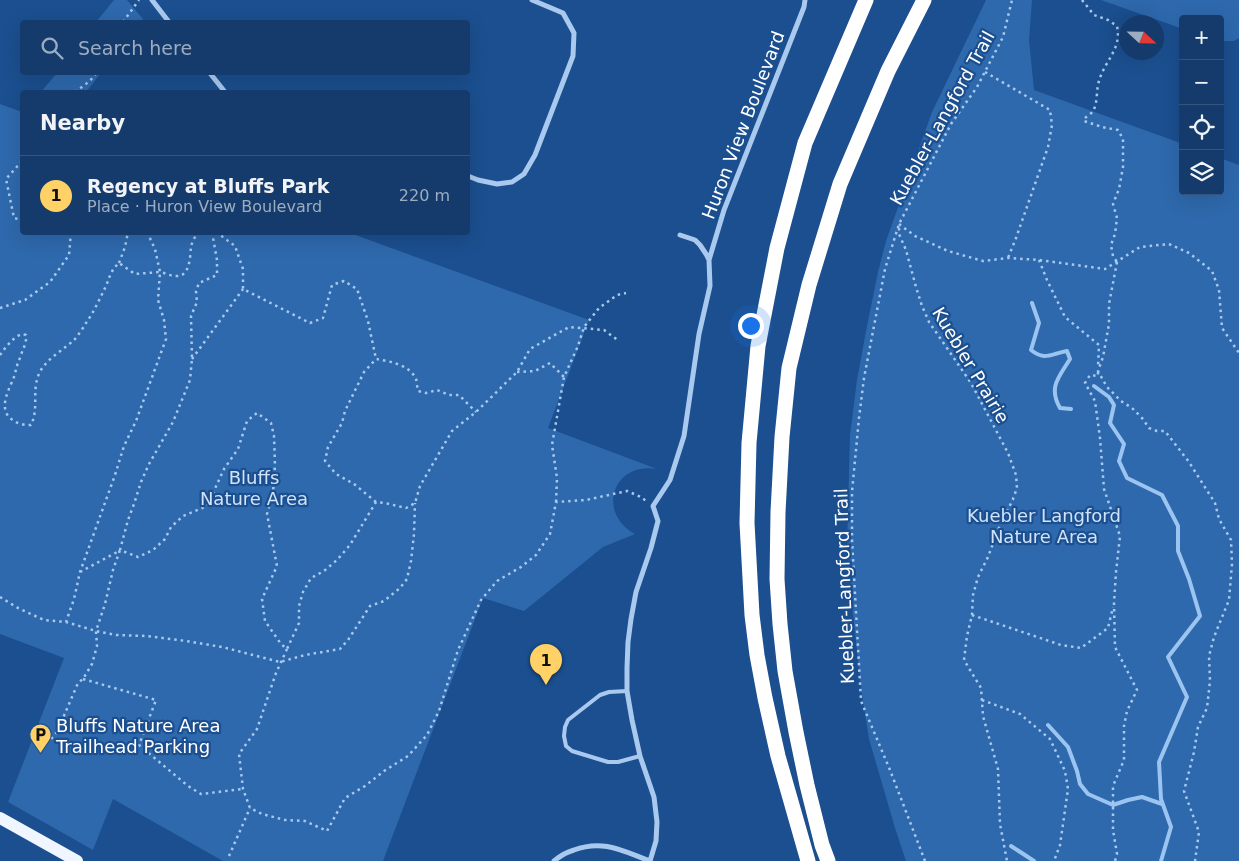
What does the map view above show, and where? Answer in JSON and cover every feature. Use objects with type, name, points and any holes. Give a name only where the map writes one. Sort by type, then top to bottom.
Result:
[{"type":"highway","points":[[808,861],[778,756],[757,656],[752,615],[747,523],[749,443],[758,346],[777,248],[806,143],[866,0]]},
{"type":"highway","points":[[828,861],[822,845],[807,785],[796,732],[785,671],[780,624],[777,580],[778,512],[782,437],[789,368],[809,286],[840,184],[888,71],[924,0]]},
{"type":"main road","points":[[0,818],[77,861]]},
{"type":"street","points":[[152,0],[168,20]]},
{"type":"street","points":[[470,177],[497,184],[512,182],[524,174],[535,155],[573,56],[574,33],[563,13],[532,0]]},
{"type":"street","name":"Huron View Boulevard","points":[[653,506],[670,480],[684,436],[699,334],[710,286],[709,260],[724,210],[804,7],[805,0]]},
{"type":"street","points":[[212,75],[224,90]]},
{"type":"street","name":"Huron View Boulevard","points":[[680,235],[695,240],[709,260]]},
{"type":"street","points":[[554,861],[584,846],[601,845],[617,848],[650,861],[656,841],[657,822],[654,796],[640,756],[627,691],[628,642],[631,619],[636,592],[658,521],[653,506]]},
{"type":"lane","points":[[627,691],[609,692],[600,695],[568,720],[564,736],[566,746],[572,751],[608,762],[618,762],[640,756]]},
{"type":"path","points":[[124,20],[139,0]]},
{"type":"path","name":"Kuebler-Langford Trail","points":[[925,861],[861,702],[852,540],[852,492],[859,418],[864,378],[885,269],[899,224],[951,124],[977,87],[1003,37],[1012,0]]},
{"type":"path","points":[[1082,0],[1094,15],[1118,26],[1120,36],[1116,48],[1099,80],[1096,105],[1084,119],[1084,121],[1093,125],[1118,130],[1123,139],[1119,189],[1113,204],[1117,218],[1115,234],[1111,245],[1113,256],[1117,262],[1109,304],[1109,324],[1103,357],[1098,370]]},
{"type":"path","points":[[985,72],[1050,110],[1052,125],[1048,147],[1008,258]]},
{"type":"path","points":[[79,90],[95,75]]},
{"type":"path","points":[[0,181],[6,179],[20,163]]},
{"type":"path","points":[[6,179],[14,218],[20,220]]},
{"type":"path","points":[[899,224],[914,236],[948,251],[983,261],[1008,258],[1039,260],[1105,269],[1140,247],[1170,244],[1189,253],[1212,271],[1218,290],[1222,328],[1239,353]]},
{"type":"path","name":"Kuebler Prairie","points":[[899,224],[899,234],[929,322],[971,383],[1008,453],[1016,475],[1017,488],[1013,499],[978,577],[973,595],[972,615],[964,660],[981,688],[983,716],[998,769],[1000,824],[1007,861]]},
{"type":"path","points":[[0,308],[25,300],[50,282],[68,255],[70,235]]},
{"type":"path","points":[[0,355],[17,336],[26,335],[26,342],[4,408],[13,420],[24,425],[31,425],[36,411],[34,394],[42,369],[75,339],[87,321],[113,269],[119,264],[127,235]]},
{"type":"path","points":[[66,622],[74,599],[80,572],[124,446],[136,421],[166,339],[164,320],[158,300],[160,272],[155,249],[148,235]]},
{"type":"path","points":[[119,264],[135,274],[160,272],[178,276],[184,274],[189,265],[191,246],[196,235]]},
{"type":"path","points":[[45,741],[58,732],[78,683],[83,679],[92,664],[97,646],[96,632],[140,482],[173,422],[190,380],[192,316],[197,302],[196,291],[198,283],[217,275],[217,260],[213,235]]},
{"type":"path","points":[[192,359],[242,289],[243,270],[235,246],[220,235]]},
{"type":"path","points":[[1039,260],[1064,316],[1099,345],[1098,376],[1090,375],[1085,383],[1095,401],[1104,489],[1120,536],[1114,603],[1115,647],[1137,690],[1127,711],[1124,726],[1124,760],[1113,786],[1113,830],[1117,854],[1115,861]]},
{"type":"path","points":[[242,289],[310,323],[323,318],[332,285],[344,281],[357,289],[368,320],[376,359]]},
{"type":"path","points":[[376,502],[350,545],[337,560],[324,571],[311,578],[303,592],[299,606],[299,623],[280,662],[258,729],[239,754],[243,789],[250,808],[262,814],[285,820],[305,821],[327,831],[345,798],[408,756],[427,735],[440,710],[458,650],[481,600],[497,581],[521,567],[536,555],[550,534],[556,502],[557,478],[552,446],[564,377],[584,327],[600,308],[617,295],[626,293]]},
{"type":"path","points":[[0,597],[44,620],[66,622],[96,632],[147,636],[222,647],[280,662],[340,649],[370,606],[384,601],[400,588],[407,579],[414,534],[415,503],[420,486],[452,431],[476,412],[517,372],[530,349],[569,327],[604,330],[619,340]]},
{"type":"path","points":[[376,359],[387,360],[410,371],[416,379],[418,391],[426,393],[437,390],[449,395],[459,395],[476,412]]},
{"type":"path","points":[[376,359],[364,372],[345,411],[342,423],[328,447],[325,461],[336,474],[354,484],[376,502],[406,508],[415,503]]},
{"type":"path","points":[[517,372],[534,370],[550,363],[564,377]]},
{"type":"path","points":[[1098,370],[1107,386],[1132,408],[1150,428],[1157,431],[1165,431],[1189,462],[1215,503],[1219,519],[1231,540],[1232,564],[1229,600],[1214,637],[1209,656],[1210,681],[1207,708],[1198,727],[1194,752],[1184,790],[1199,832],[1194,861]]},
{"type":"path","points":[[120,550],[138,557],[153,550],[183,516],[207,506],[224,469],[238,449],[247,421],[257,413],[271,423],[275,456],[273,493],[267,514],[277,566],[262,599],[265,621],[281,644],[287,649]]},
{"type":"path","points":[[556,502],[586,500],[627,491],[641,497],[653,506]]},
{"type":"path","points":[[80,572],[120,550]]},
{"type":"path","points":[[972,615],[1061,645],[1081,648],[1108,628],[1114,603]]},
{"type":"path","points":[[83,679],[156,700],[139,745],[188,786],[201,794],[243,789]]},
{"type":"path","points":[[982,700],[1020,714],[1050,739],[1065,771],[1068,789],[1060,844],[1054,861]]},
{"type":"path","points":[[229,856],[250,808]]},
{"type":"green space","points":[[114,0],[127,0],[143,19],[142,20],[98,20]]},
{"type":"green space","name":"Kuebler Langford Nature Area","points":[[986,0],[1032,0],[1029,40],[1034,90],[1179,143],[1179,195],[1224,195],[1224,159],[1239,165],[1239,861],[906,861],[869,739],[862,695],[847,546],[850,435],[857,380],[878,272],[886,241],[932,112]]},
{"type":"green space","points":[[1101,0],[1239,0],[1239,38],[1234,41],[1224,41],[1224,15],[1179,15],[1179,28],[1164,22],[1164,15],[1143,15]]},
{"type":"green space","points":[[55,75],[99,75],[88,90],[43,90]]},
{"type":"green space","name":"Bluffs Nature Area","points":[[0,104],[20,111],[20,235],[355,235],[589,320],[548,428],[657,469],[642,469],[630,473],[620,481],[615,491],[613,502],[616,514],[623,525],[635,534],[603,547],[524,611],[483,598],[383,861],[223,861],[113,799],[93,850],[8,802],[64,658],[0,634]]},
{"type":"waterway","points":[[1032,303],[1039,323],[1031,350],[1044,356],[1067,351],[1070,359],[1056,382],[1055,394],[1060,408],[1071,409]]},
{"type":"waterway","points":[[1094,386],[1109,397],[1114,405],[1110,423],[1124,444],[1119,461],[1127,478],[1162,495],[1178,526],[1178,551],[1200,616],[1168,657],[1187,697],[1159,762],[1161,799],[1171,827],[1161,861]]},
{"type":"waterway","points":[[1048,725],[1068,747],[1080,784],[1088,794],[1113,805],[1142,797],[1162,804]]},
{"type":"waterway","points":[[1011,846],[1034,861]]},
{"type":"place","name":"Regency at Bluffs Park","points":[[546,685]]},
{"type":"place","name":"Bluffs Nature Area Trailhead Parking","points":[[40,754]]}]
